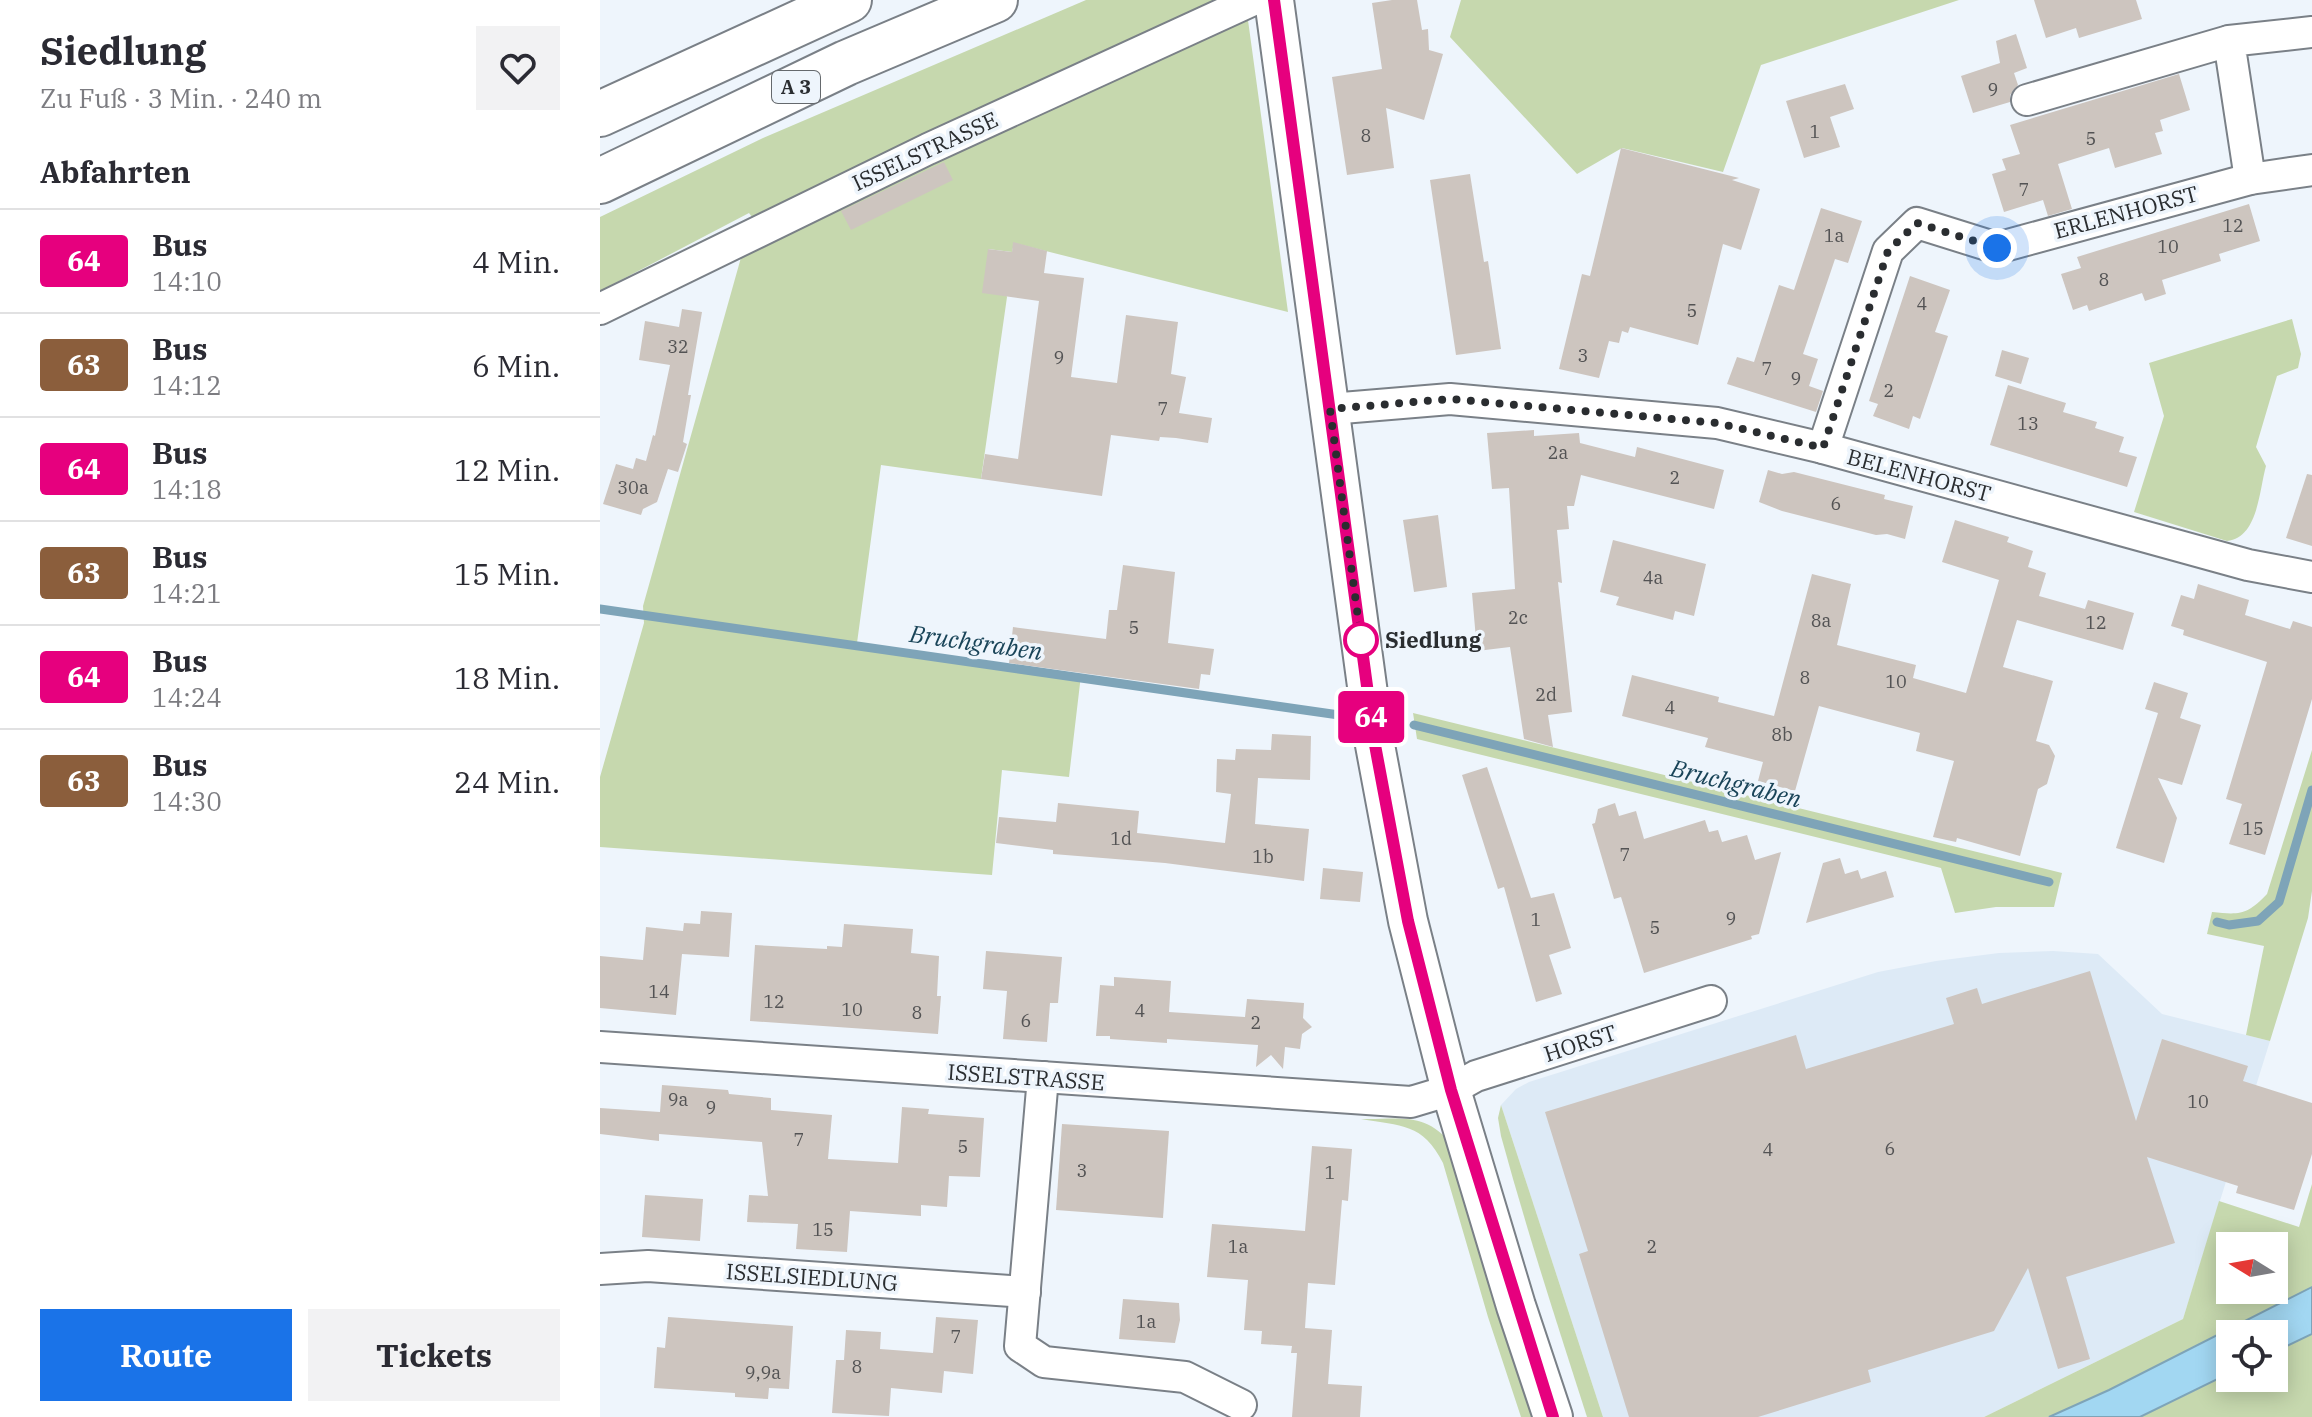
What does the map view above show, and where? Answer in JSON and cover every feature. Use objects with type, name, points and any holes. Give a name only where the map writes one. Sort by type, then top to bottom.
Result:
[{"type":"highway","points":[[600,114],[849,0]]},
{"type":"highway","name":"A 3","points":[[600,181],[846,63],[995,0]]},
{"type":"main road","points":[[1274,0],[1375,745],[1408,921],[1451,1090],[1553,1417]]},
{"type":"street","name":"ISSELSTRASSE","points":[[600,309],[928,149],[1253,0]]},
{"type":"street","points":[[2027,100],[2229,41],[2312,32]]},
{"type":"street","points":[[2229,41],[2250,179]]},
{"type":"street","name":"ERLENHORST","points":[[1823,448],[1888,251],[1917,223],[1997,248],[2250,179],[2312,170]]},
{"type":"street","name":"BELENHORST","points":[[1330,409],[1450,399],[1717,423],[1823,448],[2248,565],[2312,577]]},
{"type":"street","name":"HORST","points":[[1451,1090],[1476,1076],[1711,1001]]},
{"type":"street","name":"ISSELSTRASSE","points":[[600,1047],[1411,1102],[1451,1090]]},
{"type":"street","points":[[1043,1077],[1020,1346],[1044,1362],[1185,1377],[1241,1405]]},
{"type":"street","name":"ISSELSIEDLUNG","points":[[600,1269],[648,1266],[1025,1292]]},
{"type":"shaded area","points":[[2053,951],[2098,954],[2162,1014],[2270,1041],[2183,1319],[1984,1417],[1603,1417],[1501,1105],[1516,1089],[1529,1082],[1878,972],[1999,953]]},
{"type":"green space","points":[[1086,0],[1229,0],[755,221],[749,213],[600,291],[600,217],[763,138]]},
{"type":"green space","points":[[1461,0],[1959,0],[1761,65],[1723,172],[1622,148],[1577,174],[1450,37]]},
{"type":"green space","points":[[1247,13],[1288,312],[1014,243],[1012,252],[988,249],[1007,297],[981,479],[881,465],[857,643],[1081,675],[1069,777],[1002,770],[992,875],[600,847],[600,777],[644,623],[643,606],[742,254]]},
{"type":"green space","points":[[2292,319],[2301,354],[2298,368],[2277,376],[2256,447],[2266,466],[2256,512],[2245,532],[2227,541],[2134,512],[2164,416],[2149,363]]},
{"type":"green space","points":[[1413,713],[2062,873],[2054,907],[1996,907],[1955,913],[1941,868],[1417,739]]},
{"type":"green space","points":[[2312,750],[2312,891],[2308,918],[2270,1041],[2246,1035],[2264,946],[2207,934],[2212,912],[2242,912],[2267,894]]},
{"type":"green space","points":[[1501,1105],[1603,1417],[1587,1417],[1501,1136],[1498,1118]]},
{"type":"green space","points":[[1361,1119],[1422,1122],[1442,1134],[1452,1145],[1536,1417],[1521,1417],[1443,1163],[1419,1133],[1399,1125]]},
{"type":"green space","points":[[2312,1184],[2312,1287],[2288,1299],[2288,1232],[2216,1232],[2216,1304],[2278,1304],[2247,1320],[2216,1320],[2216,1336],[2049,1417],[1984,1417],[2183,1319],[2219,1201],[2299,1227]]},
{"type":"green space","points":[[2312,1334],[2312,1417],[2141,1417],[2216,1380],[2216,1392],[2288,1392],[2288,1345]]},
{"type":"water","points":[[2312,1287],[2312,1334],[2288,1345],[2288,1320],[2247,1320],[2278,1304],[2288,1304],[2288,1299]]},
{"type":"water","points":[[2216,1336],[2216,1380],[2140,1417],[2049,1417]]},
{"type":"building","points":[[1417,0],[1422,30],[1428,29],[1429,50],[1443,54],[1424,120],[1386,108],[1394,168],[1347,175],[1332,77],[1382,69],[1372,3]]},
{"type":"building","points":[[2034,0],[2136,0],[2142,19],[2079,38],[2076,28],[2046,38]]},
{"type":"building","points":[[2016,34],[2027,68],[2014,73],[2018,85],[2010,95],[2010,102],[1973,113],[1961,76],[2000,63],[1996,41]]},
{"type":"building","points":[[2179,74],[2190,110],[2160,120],[2163,131],[2155,133],[2162,154],[2115,168],[2109,148],[2058,164],[2072,209],[2048,216],[2043,200],[2004,212],[1992,174],[2006,170],[2002,159],[2020,154],[2010,125]]},
{"type":"building","points":[[1845,84],[1854,109],[1830,117],[1840,147],[1804,158],[1786,101]]},
{"type":"building","points":[[1621,148],[1739,178],[1732,180],[1760,189],[1741,250],[1723,244],[1698,345],[1630,327],[1628,333],[1622,331],[1619,343],[1609,341],[1599,378],[1559,369],[1582,274],[1590,276]]},
{"type":"building","points":[[944,162],[953,180],[851,230],[841,211]]},
{"type":"building","points":[[1470,174],[1484,262],[1488,261],[1501,349],[1456,355],[1430,180]]},
{"type":"building","points":[[2249,204],[2260,241],[2219,254],[2221,261],[2162,280],[2166,294],[2145,301],[2142,293],[2089,311],[2087,305],[2073,310],[2061,274],[2081,268],[2077,257]]},
{"type":"building","points":[[1821,208],[1862,221],[1848,263],[1835,259],[1803,354],[1818,359],[1809,386],[1823,391],[1816,412],[1727,384],[1737,357],[1754,362],[1779,285],[1794,290]]},
{"type":"building","points":[[1013,242],[1047,251],[1044,273],[1084,278],[1071,377],[1117,383],[1126,315],[1178,322],[1171,374],[1186,377],[1179,413],[1212,418],[1208,443],[1111,435],[1102,496],[981,479],[985,454],[1018,459],[1039,301],[982,293],[988,249],[1012,252]]},
{"type":"building","points":[[1910,276],[1950,290],[1935,332],[1948,336],[1920,419],[1913,416],[1909,429],[1873,416],[1878,404],[1869,401]]},
{"type":"building","points":[[682,309],[702,312],[688,395],[691,395],[683,442],[687,444],[678,472],[668,469],[657,502],[643,509],[641,515],[603,504],[616,464],[633,469],[636,458],[646,461],[655,436],[670,365],[639,360],[645,321],[679,327]]},
{"type":"building","points":[[2002,350],[2029,358],[2021,384],[1995,376]]},
{"type":"building","points":[[2008,385],[2066,403],[2063,412],[2097,422],[2095,428],[2124,437],[2119,452],[2137,457],[2127,487],[1990,445]]},
{"type":"building","points":[[1534,430],[1534,436],[1579,433],[1580,443],[1635,457],[1637,447],[1724,470],[1714,509],[1581,475],[1574,506],[1567,506],[1569,529],[1557,530],[1562,583],[1558,582],[1572,712],[1548,715],[1553,747],[1524,739],[1510,647],[1477,651],[1472,593],[1515,589],[1509,488],[1492,489],[1487,433]]},
{"type":"building","points":[[1768,470],[1782,474],[1794,472],[1885,495],[1884,499],[1913,506],[1905,539],[1887,534],[1876,535],[1782,511],[1759,502]]},
{"type":"building","points":[[2307,474],[2312,475],[2312,546],[2286,538]]},
{"type":"building","points":[[1438,515],[1447,587],[1414,592],[1403,520]]},
{"type":"building","points":[[1955,520],[2009,537],[2007,542],[2033,551],[2028,567],[2046,573],[2039,596],[2085,609],[2088,600],[2134,613],[2123,650],[2017,620],[2003,667],[2053,681],[2036,741],[2049,745],[2055,756],[2047,784],[2038,789],[2020,856],[1957,838],[1956,842],[1933,837],[1954,761],[1916,751],[1920,733],[1819,706],[1795,791],[1758,781],[1763,762],[1705,747],[1708,738],[1622,716],[1632,675],[1719,697],[1718,702],[1774,716],[1812,574],[1851,584],[1837,645],[1916,665],[1913,678],[1966,693],[1999,580],[1942,562]]},
{"type":"building","points":[[1613,540],[1706,564],[1694,616],[1675,611],[1673,620],[1616,605],[1619,597],[1600,592]]},
{"type":"building","points":[[1123,565],[1175,572],[1168,643],[1214,649],[1210,675],[1201,674],[1199,689],[1009,663],[1013,627],[1106,639],[1109,610],[1117,610]]},
{"type":"building","points":[[2198,584],[2249,600],[2245,615],[2290,629],[2293,621],[2312,627],[2312,699],[2265,855],[2229,844],[2242,804],[2226,799],[2267,662],[2183,635],[2184,630],[2171,626],[2181,595],[2194,599]]},
{"type":"building","points":[[2154,682],[2188,693],[2180,718],[2201,725],[2182,785],[2158,778],[2177,818],[2164,863],[2116,848],[2158,713],[2145,709]]},
{"type":"building","points":[[1272,734],[1311,736],[1310,780],[1258,778],[1255,824],[1309,829],[1304,881],[1165,863],[1053,854],[1053,850],[996,843],[999,817],[1056,822],[1058,803],[1139,811],[1137,833],[1225,843],[1231,794],[1216,792],[1217,759],[1235,760],[1236,749],[1271,750]]},
{"type":"building","points":[[1487,767],[1531,898],[1554,893],[1571,948],[1549,955],[1562,994],[1536,1002],[1504,887],[1498,889],[1462,775]]},
{"type":"building","points":[[1615,803],[1619,816],[1636,811],[1644,839],[1705,820],[1709,832],[1718,830],[1722,842],[1747,835],[1755,860],[1781,852],[1759,934],[1751,936],[1752,939],[1644,973],[1621,897],[1614,899],[1592,824],[1595,823],[1598,809]]},
{"type":"building","points":[[1840,858],[1845,874],[1858,870],[1861,879],[1886,871],[1894,897],[1806,923],[1823,863]]},
{"type":"building","points":[[1323,868],[1363,872],[1360,902],[1320,899]]},
{"type":"building","points":[[701,911],[732,913],[729,957],[682,954],[676,1015],[600,1008],[600,956],[643,960],[646,927],[683,931],[684,923],[700,924]]},
{"type":"building","points":[[844,924],[913,929],[911,953],[939,956],[937,996],[941,996],[938,1034],[750,1021],[755,945],[842,947]]},
{"type":"building","points":[[986,951],[1062,957],[1058,1003],[1050,1003],[1047,1042],[1003,1039],[1007,991],[983,989]]},
{"type":"building","points":[[2090,971],[2136,1121],[2162,1039],[2248,1066],[2243,1081],[2312,1103],[2312,1154],[2294,1210],[2236,1193],[2238,1186],[2147,1157],[2175,1243],[2066,1277],[2090,1359],[2058,1369],[2028,1268],[1994,1331],[1868,1370],[1871,1382],[1758,1417],[1629,1417],[1579,1254],[1588,1251],[1545,1112],[1796,1035],[1806,1069],[1954,1024],[1946,998],[1977,988],[1982,1004]]},
{"type":"building","points":[[1114,977],[1171,981],[1169,1012],[1245,1017],[1247,999],[1304,1003],[1303,1018],[1312,1027],[1302,1034],[1300,1049],[1285,1047],[1283,1069],[1271,1055],[1256,1067],[1258,1045],[1167,1039],[1167,1043],[1096,1036],[1100,985],[1114,986]]},
{"type":"building","points":[[662,1085],[728,1090],[729,1094],[771,1098],[771,1110],[832,1115],[828,1159],[898,1163],[902,1107],[929,1109],[928,1114],[984,1118],[980,1177],[949,1176],[947,1207],[921,1205],[921,1216],[850,1211],[847,1252],[796,1249],[798,1224],[747,1222],[749,1195],[768,1196],[762,1142],[659,1134],[659,1141],[600,1134],[600,1108],[660,1112]]},
{"type":"building","points":[[1062,1124],[1169,1131],[1163,1218],[1056,1210]]},
{"type":"building","points":[[1312,1146],[1352,1149],[1348,1201],[1342,1200],[1335,1285],[1308,1283],[1305,1328],[1332,1330],[1328,1384],[1362,1386],[1360,1417],[1292,1417],[1297,1353],[1291,1353],[1292,1346],[1261,1344],[1262,1331],[1244,1330],[1248,1280],[1207,1277],[1212,1224],[1305,1231]]},
{"type":"building","points":[[645,1195],[703,1199],[700,1241],[642,1237]]},
{"type":"building","points":[[1123,1299],[1179,1303],[1180,1320],[1175,1343],[1119,1339]]},
{"type":"building","points":[[668,1317],[793,1326],[789,1389],[769,1388],[768,1399],[735,1397],[735,1393],[654,1388],[657,1347],[665,1348]]},
{"type":"building","points":[[936,1317],[978,1320],[973,1374],[944,1371],[942,1393],[891,1388],[889,1416],[832,1413],[836,1360],[844,1360],[846,1330],[881,1332],[880,1349],[933,1353]]},
{"type":"waterway","name":"Bruchgraben","points":[[600,609],[1346,716]]},
{"type":"waterway","name":"Bruchgraben","points":[[1414,725],[2049,882]]},
{"type":"waterway","name":"Bruchgraben","points":[[2217,922],[2229,925],[2258,921],[2279,902],[2312,790]]},
{"type":"bus line","name":"64","points":[[1274,0],[1375,745],[1408,921],[1451,1090],[1553,1417]]},
{"type":"place","name":"Siedlung","points":[[1361,640]]},
{"type":"route","points":[[1361,640],[1330,409],[1450,399],[1717,423],[1823,448],[1888,251],[1917,223],[1997,248]]}]
